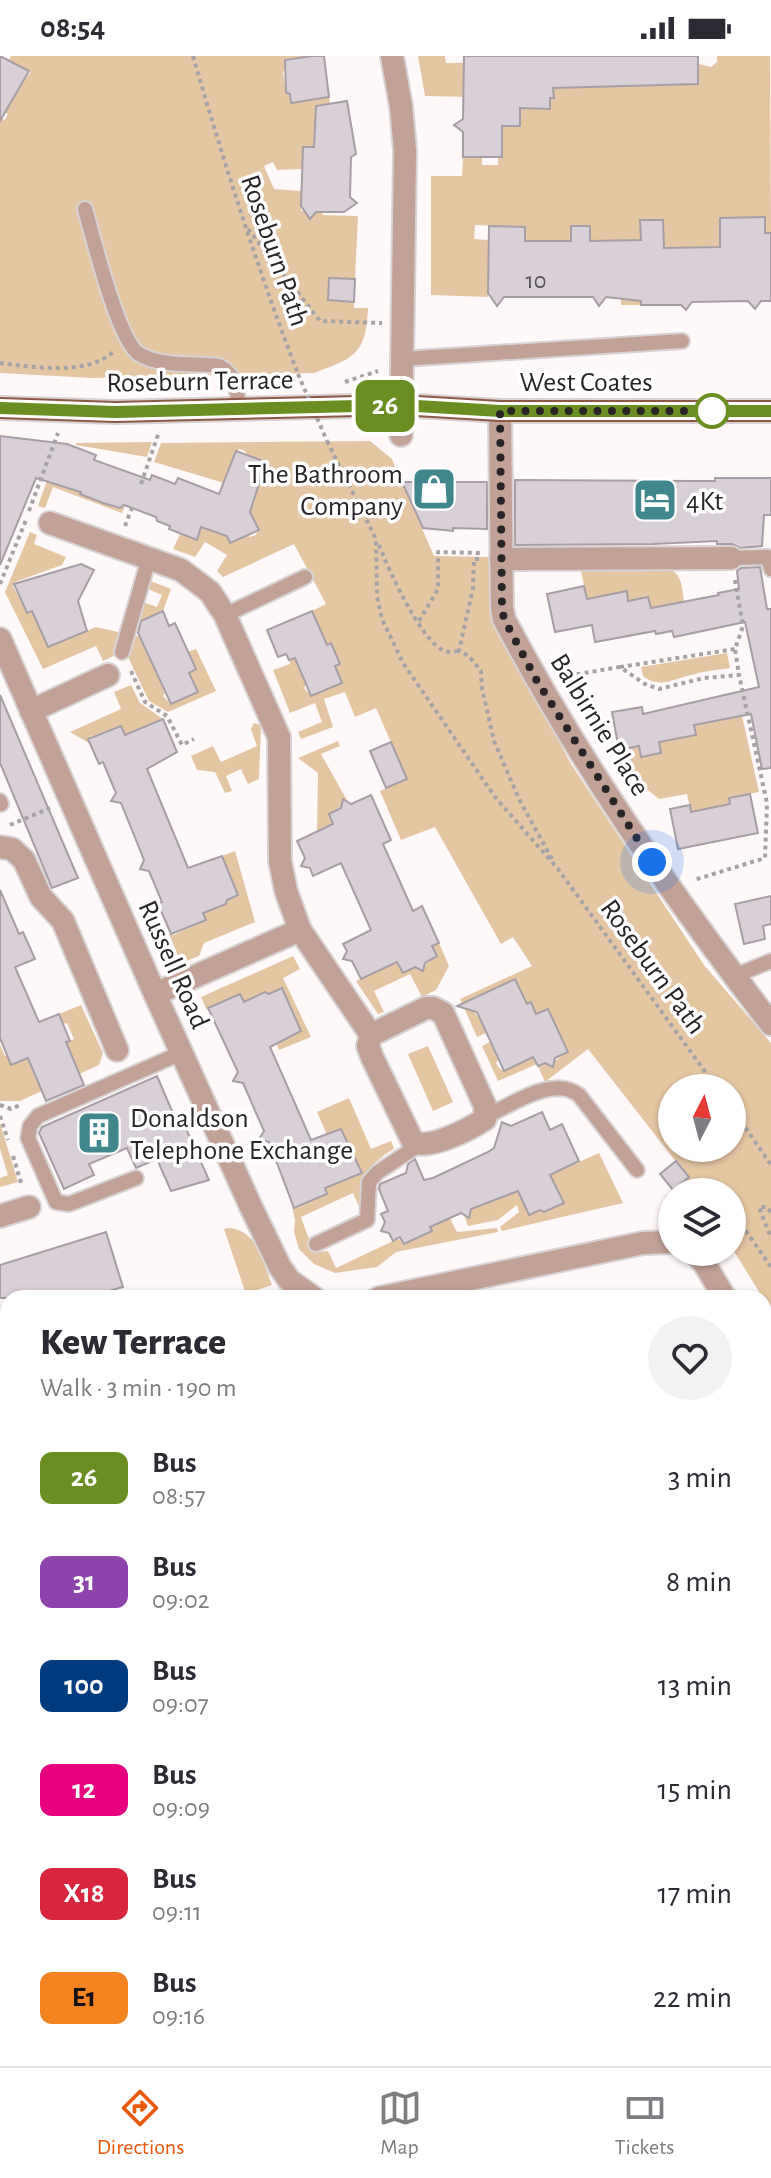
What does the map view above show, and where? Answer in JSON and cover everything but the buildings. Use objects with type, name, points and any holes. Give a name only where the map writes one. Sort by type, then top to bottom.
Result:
[{"type":"main road","name":"Roseburn Terrace","points":[[0,408],[64,412],[400,405]]},
{"type":"main road","name":"West Coates","points":[[400,405],[500,411],[771,411]]},
{"type":"street","points":[[392,56],[405,151],[401,435]]},
{"type":"street","name":"Balbirnie Place","points":[[500,411],[492,556],[504,619],[537,681],[669,888],[734,976],[769,1017]]},
{"type":"street","points":[[50,523],[181,570],[199,582],[225,615],[279,737],[280,861],[286,891],[300,930],[371,1035]]},
{"type":"street","points":[[492,556],[731,558]]},
{"type":"street","name":"Russell Road","points":[[0,639],[181,1053],[280,1267],[289,1280],[302,1290]]},
{"type":"street","points":[[31,711],[119,664]]},
{"type":"street","points":[[0,847],[12,849],[24,860],[41,897],[60,915],[117,1050]]},
{"type":"street","points":[[155,994],[300,930]]},
{"type":"street","points":[[426,1008],[439,1009],[487,1116],[481,1122],[432,1144],[419,1145],[409,1135],[372,1057],[368,1046],[371,1035],[426,1008]]},
{"type":"street","points":[[0,1216],[29,1207]]},
{"type":"street","points":[[417,1290],[658,1242]]},
{"type":"street","points":[[706,1266],[720,1290]]},
{"type":"lane","points":[[85,209],[126,339],[136,352],[148,357],[219,366],[228,371],[233,375],[238,410]]},
{"type":"lane","points":[[402,359],[682,341]]},
{"type":"lane","points":[[731,558],[768,557],[771,569]]},
{"type":"lane","points":[[119,664],[149,558]]},
{"type":"lane","points":[[225,615],[305,577]]},
{"type":"lane","points":[[734,976],[771,961]]},
{"type":"lane","points":[[136,1178],[69,1204],[56,1202],[28,1138],[30,1126],[38,1116],[181,1053]]},
{"type":"lane","points":[[487,1116],[550,1088],[567,1088],[579,1095],[637,1170]]},
{"type":"lane","points":[[316,1244],[367,1220],[369,1182],[378,1172],[419,1145]]},
{"type":"path","name":"Roseburn Path","points":[[193,56],[220,152],[266,291],[327,441],[376,539],[390,575],[419,621],[440,649],[459,651],[469,656],[481,671],[494,741],[505,772],[558,869]]},
{"type":"path","points":[[246,227],[320,321],[402,324]]},
{"type":"path","points":[[0,363],[52,369],[104,361],[126,339]]},
{"type":"path","points":[[141,484],[165,411]]},
{"type":"path","points":[[0,584],[55,444],[64,412]]},
{"type":"path","name":"Roseburn Path","points":[[376,539],[377,596],[390,640],[495,797],[558,869],[707,1074]]},
{"type":"path","points":[[419,621],[438,589],[438,552],[492,556]]},
{"type":"path","points":[[459,651],[473,588],[474,559],[492,556]]},
{"type":"path","points":[[731,558],[743,626],[735,649],[767,803],[765,858]]},
{"type":"path","points":[[537,681],[735,649]]},
{"type":"path","points":[[119,664],[145,702],[167,716],[182,745],[194,739]]},
{"type":"path","points":[[620,667],[645,684],[659,689],[704,678],[739,675]]},
{"type":"path","points":[[28,817],[55,806]]},
{"type":"path","points":[[765,858],[771,862]]},
{"type":"path","points":[[669,888],[765,858]]},
{"type":"path","points":[[0,1116],[8,1142]]},
{"type":"path","points":[[746,1128],[771,1165]]},
{"type":"path","points":[[12,1155],[29,1207]]},
{"type":"path","points":[[771,1212],[767,1207],[759,1207],[771,1238]]},
{"type":"path","points":[[746,1231],[771,1267]]},
{"type":"shaded area","points":[[11,56],[312,56],[285,60],[286,69],[283,72],[291,103],[329,97],[330,104],[314,147],[303,147],[302,169],[277,170],[273,162],[264,166],[274,189],[302,191],[301,211],[358,216],[355,279],[329,278],[328,300],[354,302],[354,308],[368,308],[361,345],[348,358],[314,373],[92,378],[0,373],[0,118],[5,120],[8,114],[0,109],[31,72],[9,60]]},
{"type":"shaded area","points":[[418,56],[445,56],[446,63],[530,62],[533,98],[530,98],[530,108],[549,109],[550,98],[554,97],[550,56],[563,56],[563,64],[586,64],[583,87],[609,87],[609,70],[605,63],[629,63],[629,56],[656,56],[657,63],[679,63],[675,69],[676,85],[698,84],[695,63],[711,67],[717,62],[717,56],[770,56],[771,233],[765,233],[765,217],[720,218],[721,299],[714,299],[713,261],[697,261],[696,247],[664,248],[663,220],[641,220],[641,281],[636,284],[636,292],[641,296],[641,305],[621,305],[621,297],[609,298],[608,241],[590,241],[589,226],[571,227],[571,241],[525,240],[525,227],[475,225],[474,239],[489,240],[488,297],[431,295],[431,176],[462,176],[463,157],[482,157],[482,165],[498,165],[498,157],[502,157],[502,126],[520,126],[520,98],[425,96]]},
{"type":"shaded area","points":[[370,441],[392,459],[434,556],[489,557],[496,623],[571,764],[704,965],[771,1043],[771,1290],[758,1290],[743,1266],[746,1266],[746,1178],[687,1178],[676,1162],[746,1162],[746,1074],[658,1074],[658,1139],[588,1049],[545,1082],[538,1066],[549,1065],[568,1052],[536,1014],[531,1003],[470,1005],[488,1032],[477,1037],[460,999],[532,966],[513,937],[501,944],[435,827],[401,840],[380,791],[407,779],[376,708],[355,717],[345,692],[324,699],[333,727],[301,739],[298,732],[322,722],[315,703],[290,713],[273,670],[290,664],[289,660],[295,658],[306,685],[304,688],[311,696],[342,683],[335,666],[340,664],[331,643],[325,645],[312,611],[326,604],[294,544],[223,577],[217,571],[227,555],[205,542],[195,557],[173,549],[180,534],[197,540],[201,527],[227,536],[256,535],[257,531],[240,508],[253,505],[266,462],[239,449],[224,483],[154,462],[161,443]]},
{"type":"shaded area","points":[[152,442],[147,457],[76,445],[76,443]]},
{"type":"shaded area","points":[[48,478],[82,490],[81,494],[103,503],[125,506],[122,513],[53,487],[45,508],[38,506]]},
{"type":"shaded area","points":[[30,532],[37,535],[34,544],[66,557],[62,565],[15,582],[13,586],[27,613],[39,608],[41,631],[48,647],[96,627],[123,633],[118,654],[103,661],[96,646],[43,669],[5,592]]},
{"type":"shaded area","points":[[660,566],[676,574],[684,602],[651,608],[648,598],[628,601],[627,592],[587,599],[581,571]]},
{"type":"shaded area","points":[[148,580],[171,589],[163,611],[134,624],[133,630],[135,636],[139,636],[165,693],[163,696],[171,704],[198,692],[189,673],[188,652],[196,649],[216,691],[168,712],[149,701],[125,651],[140,601],[157,607],[162,595],[145,588]]},
{"type":"shaded area","points":[[727,653],[730,668],[667,682],[649,680],[643,676],[641,667]]},
{"type":"shaded area","points":[[131,685],[140,703],[163,719],[125,735],[120,726],[90,737],[89,743],[70,732],[121,709],[114,692]]},
{"type":"shaded area","points":[[737,693],[759,792],[729,798],[730,805],[691,813],[687,794],[659,799],[625,772],[619,750],[639,746],[641,757],[660,753],[659,742],[696,735],[694,725],[727,719],[723,695]]},
{"type":"shaded area","points":[[254,723],[261,725],[259,779],[248,784],[241,769],[226,776],[232,791],[225,793],[215,772],[197,770],[191,756],[213,746],[221,762],[257,746],[251,729]]},
{"type":"shaded area","points":[[338,741],[340,746],[321,754],[348,802],[329,814],[333,824],[317,832],[318,773],[298,758]]},
{"type":"shaded area","points":[[235,851],[255,922],[204,943],[199,956],[181,963],[169,934],[206,920],[202,910],[226,904],[227,900],[238,895],[222,856]]},
{"type":"shaded area","points":[[439,943],[449,966],[436,990],[422,997],[410,974],[374,991],[384,1012],[378,1014],[356,981],[397,962],[403,973],[415,967],[419,969],[437,956],[432,946]]},
{"type":"shaded area","points":[[293,956],[300,969],[283,978],[311,1037],[279,1050],[276,1042],[301,1031],[282,989],[268,994],[265,992],[245,1005],[212,1005],[207,1010],[201,997]]},
{"type":"shaded area","points":[[81,1005],[103,1053],[99,1065],[20,1101],[0,1101],[0,1045],[5,1056],[28,1058],[41,1088],[78,1072],[66,1042],[74,1039],[59,1014]]},
{"type":"shaded area","points":[[490,1042],[498,1060],[496,1063],[504,1071],[534,1057],[537,1064],[498,1081],[482,1046]]},
{"type":"shaded area","points":[[428,1046],[453,1102],[433,1111],[408,1054]]},
{"type":"shaded area","points":[[349,1098],[371,1149],[391,1141],[394,1149],[377,1161],[367,1174],[361,1191],[361,1211],[353,1193],[301,1217],[314,1253],[328,1251],[336,1268],[393,1241],[401,1239],[405,1244],[450,1218],[457,1232],[497,1228],[498,1232],[396,1252],[377,1267],[335,1273],[314,1264],[299,1249],[292,1207],[297,1208],[327,1194],[323,1185],[337,1180],[341,1182],[360,1170],[342,1130],[327,1135],[317,1112]]},
{"type":"shaded area","points":[[0,1123],[18,1182],[0,1187],[0,1178],[8,1175],[0,1149]]},
{"type":"shaded area","points":[[599,1153],[623,1203],[502,1231],[500,1227],[519,1212],[517,1205],[498,1220],[468,1226],[464,1215],[470,1213],[470,1209],[496,1201],[510,1191],[512,1194],[518,1191],[529,1215],[563,1204],[550,1175]]},
{"type":"shaded area","points":[[224,1229],[239,1230],[253,1241],[272,1285],[245,1290]]},
{"type":"bus line","name":"26","points":[[0,408],[115,412],[400,405],[500,411],[771,411]]},
{"type":"place","name":"The Bathroom Company","points":[[434,489]]},
{"type":"place","name":"4Kt","points":[[655,500]]},
{"type":"place","name":"Donaldson Telephone Exchange","points":[[99,1133]]},
{"type":"route","points":[[652,862],[537,681],[504,619],[500,411],[712,411]]}]
